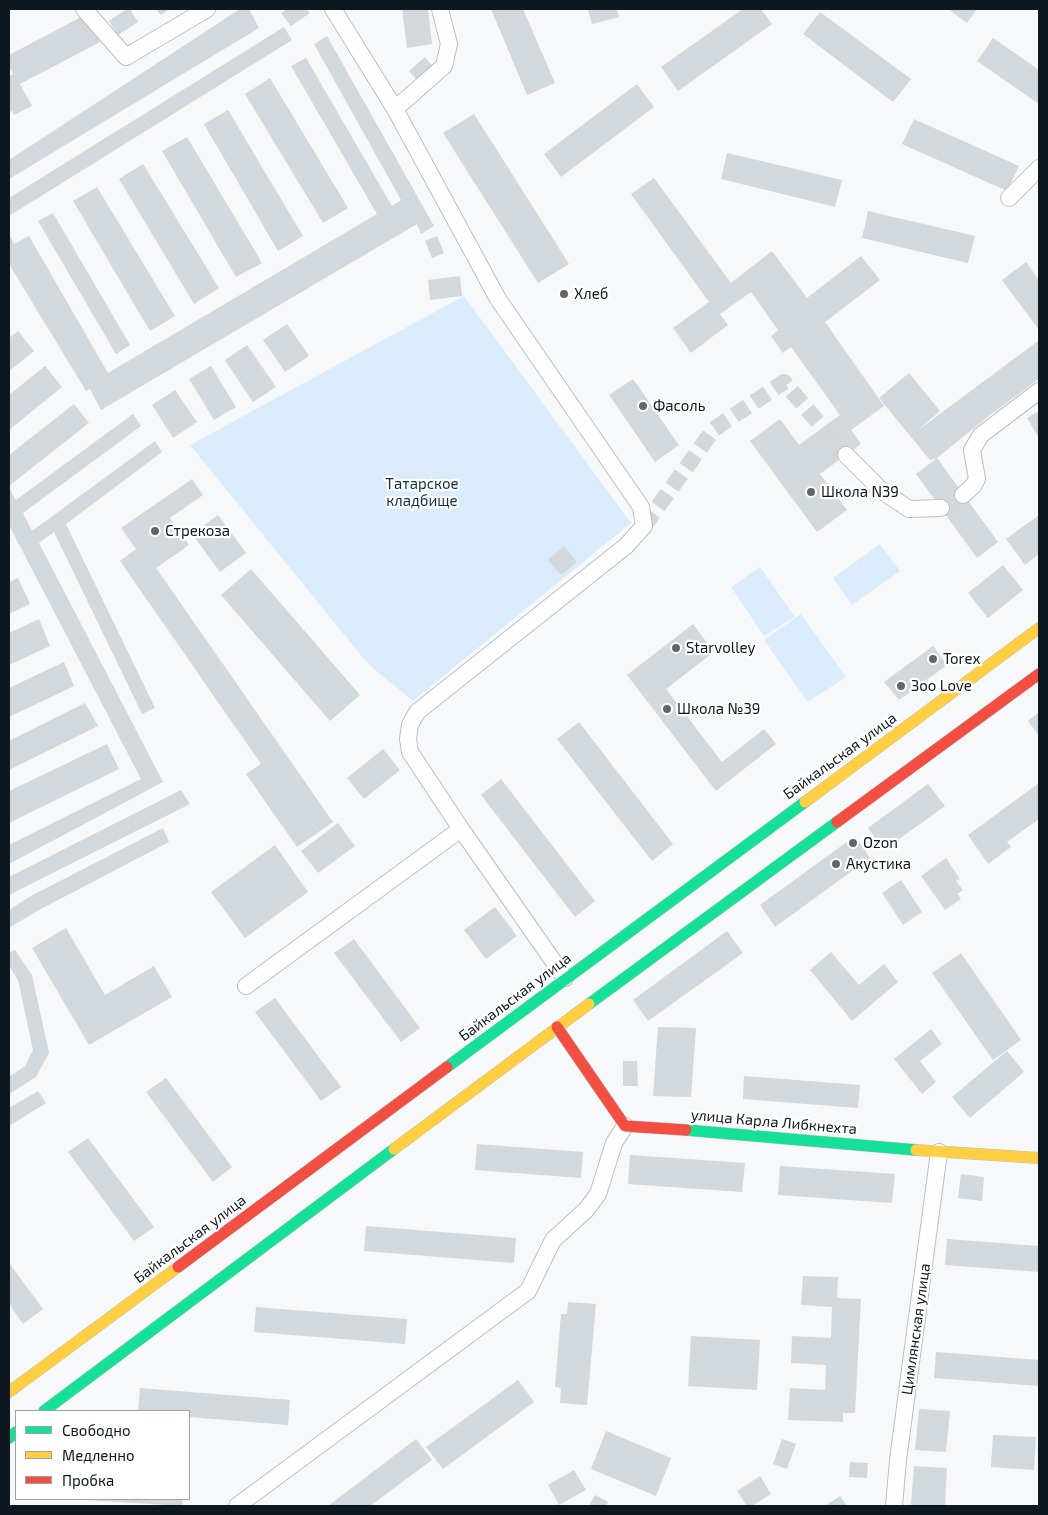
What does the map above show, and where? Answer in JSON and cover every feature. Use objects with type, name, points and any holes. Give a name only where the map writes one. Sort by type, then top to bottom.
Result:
[{"type":"main road","name":"Байкальская улица","points":[[9,1392],[1039,628]]},
{"type":"main road","points":[[45,1410],[557,1027],[1039,674]]},
{"type":"main road","points":[[557,1027],[626,1126]]},
{"type":"main road","name":"улица Карла Либкнехта","points":[[626,1126],[645,1126],[939,1152],[1039,1158]]},
{"type":"street","points":[[84,9],[126,57],[207,9]]},
{"type":"street","points":[[333,9],[395,109],[498,299],[641,507],[644,526],[626,546],[417,712],[410,726],[408,739],[410,752],[565,978]]},
{"type":"street","points":[[395,109],[444,66],[449,44],[440,9]]},
{"type":"street","points":[[1009,198],[1039,168]]},
{"type":"street","points":[[964,495],[977,479],[972,450],[981,435],[1039,391]]},
{"type":"street","points":[[846,455],[882,491],[909,508],[941,508]]},
{"type":"street","points":[[246,986],[461,829]]},
{"type":"street","points":[[237,1506],[528,1292],[553,1240],[586,1210],[598,1194],[614,1143],[626,1126]]},
{"type":"street","name":"Цимлянская улица","points":[[894,1506],[898,1460],[939,1152]]},
{"type":"green space","name":"Татарское кладбище","points":[[464,296],[631,523],[413,701],[368,664],[190,445]]},
{"type":"green space","points":[[880,544],[900,571],[852,605],[833,578]]},
{"type":"green space","points":[[760,567],[795,617],[764,636],[731,587]]},
{"type":"green space","points":[[801,614],[846,677],[808,702],[764,640]]},
{"type":"building","points":[[130,9],[138,22],[118,35],[109,21]]},
{"type":"building","points":[[156,9],[169,9],[161,15]]},
{"type":"building","points":[[240,9],[249,9],[259,28],[9,179],[9,160]]},
{"type":"building","points":[[287,9],[306,9],[310,13],[291,26],[281,13]]},
{"type":"building","points":[[402,9],[428,9],[432,44],[407,48]]},
{"type":"building","points":[[491,9],[523,9],[555,83],[527,95]]},
{"type":"building","points":[[588,9],[617,9],[619,17],[592,24]]},
{"type":"building","points":[[743,9],[761,9],[772,24],[678,91],[661,67]]},
{"type":"building","points":[[948,9],[977,9],[967,23]]},
{"type":"building","points":[[820,12],[911,79],[893,102],[803,34]]},
{"type":"building","points":[[85,15],[100,42],[20,84],[32,106],[14,115],[12,111],[9,112],[9,77],[13,74],[9,66],[9,55]]},
{"type":"building","points":[[284,27],[292,40],[9,216],[9,198]]},
{"type":"building","points":[[327,36],[434,226],[421,234],[417,224],[101,410],[90,389],[86,391],[9,264],[9,234],[14,244],[29,236],[108,373],[377,214],[291,66],[306,58],[392,206],[401,200],[314,44]]},
{"type":"building","points":[[993,38],[1039,70],[1039,104],[977,61]]},
{"type":"building","points":[[425,57],[435,69],[419,83],[409,71]]},
{"type":"building","points":[[270,78],[348,208],[323,223],[245,94]]},
{"type":"building","points":[[637,84],[654,107],[561,177],[544,154]]},
{"type":"building","points":[[228,110],[303,236],[278,251],[204,124]]},
{"type":"building","points":[[474,114],[569,264],[538,283],[443,133]]},
{"type":"building","points":[[914,119],[1019,166],[1007,191],[902,144]]},
{"type":"building","points":[[187,137],[262,263],[236,277],[162,151]]},
{"type":"building","points":[[727,153],[842,180],[835,207],[721,179]]},
{"type":"building","points":[[143,164],[219,288],[194,304],[119,179]]},
{"type":"building","points":[[654,178],[731,283],[772,251],[807,298],[861,256],[880,280],[825,322],[884,406],[851,430],[861,444],[820,474],[847,510],[817,532],[750,441],[780,419],[799,445],[840,415],[791,347],[783,353],[771,336],[778,330],[751,292],[720,314],[728,325],[691,353],[673,328],[709,302],[631,194]]},
{"type":"building","points":[[97,187],[175,316],[150,331],[73,201]]},
{"type":"building","points":[[868,211],[975,236],[968,263],[862,238]]},
{"type":"building","points":[[53,213],[130,345],[116,354],[38,221]]},
{"type":"building","points":[[437,236],[444,253],[432,258],[425,241]]},
{"type":"building","points":[[1026,262],[1039,280],[1039,330],[1002,280]]},
{"type":"building","points":[[460,276],[462,296],[430,300],[428,280]]},
{"type":"building","points":[[287,324],[309,356],[285,372],[263,340]]},
{"type":"building","points":[[18,331],[34,351],[9,371],[9,338]]},
{"type":"building","points":[[1038,341],[1039,379],[990,415],[937,458],[930,460],[879,398],[909,373],[940,411],[917,431]]},
{"type":"building","points":[[247,345],[276,387],[253,402],[225,360]]},
{"type":"building","points":[[45,366],[62,387],[9,430],[9,395]]},
{"type":"building","points":[[211,366],[236,407],[214,420],[189,379]]},
{"type":"building","points":[[633,379],[679,445],[655,462],[609,395]]},
{"type":"building","points":[[175,390],[197,422],[173,438],[152,405]]},
{"type":"building","points":[[74,404],[89,423],[9,486],[9,455]]},
{"type":"building","points":[[1039,411],[1039,438],[1027,418]]},
{"type":"building","points":[[133,414],[141,426],[23,513],[32,531],[155,441],[162,452],[66,524],[155,708],[142,714],[54,532],[39,543],[163,782],[9,864],[9,845],[141,779],[9,525],[9,488],[16,500]]},
{"type":"building","points":[[937,458],[998,542],[977,558],[916,474]]},
{"type":"building","points":[[192,479],[203,495],[170,518],[189,545],[156,568],[333,822],[297,847],[246,774],[261,764],[120,561],[136,549],[121,528]]},
{"type":"building","points":[[218,515],[246,553],[220,572],[192,534]]},
{"type":"building","points":[[1039,515],[1039,554],[1025,565],[1006,539]]},
{"type":"building","points":[[564,546],[577,562],[561,575],[548,560]]},
{"type":"building","points":[[1003,565],[1023,590],[988,618],[968,593]]},
{"type":"building","points":[[251,569],[360,695],[330,721],[221,595]]},
{"type":"building","points":[[18,578],[30,604],[9,614],[9,582]]},
{"type":"building","points":[[39,619],[50,646],[9,665],[9,633]]},
{"type":"building","name":"Школа №39","points":[[693,624],[714,652],[666,689],[722,762],[764,729],[776,744],[716,791],[627,675]]},
{"type":"building","points":[[933,646],[947,665],[899,700],[884,682]]},
{"type":"building","points":[[64,662],[74,686],[9,717],[9,688]]},
{"type":"building","points":[[85,703],[98,726],[9,770],[9,741]]},
{"type":"building","points":[[1039,712],[1039,736],[1028,721]]},
{"type":"building","points":[[579,722],[673,844],[652,861],[557,739]]},
{"type":"building","points":[[107,744],[119,769],[9,823],[9,791]]},
{"type":"building","points":[[383,749],[400,770],[364,799],[347,778]]},
{"type":"building","points":[[501,779],[595,901],[575,917],[481,795]]},
{"type":"building","points":[[1039,783],[1039,819],[1007,842],[1011,847],[988,864],[968,835]]},
{"type":"building","points":[[928,784],[945,806],[884,850],[868,828]]},
{"type":"building","points":[[181,790],[190,804],[9,895],[9,877]]},
{"type":"building","points":[[338,823],[355,846],[318,873],[301,851]]},
{"type":"building","points":[[163,828],[169,842],[37,911],[9,928],[9,910],[29,897]]},
{"type":"building","points":[[855,836],[870,858],[775,927],[760,905]]},
{"type":"building","points":[[275,845],[308,892],[245,938],[211,892]]},
{"type":"building","points":[[946,858],[960,879],[956,881],[963,890],[957,894],[961,899],[945,910],[921,876]]},
{"type":"building","points":[[901,880],[922,912],[903,925],[882,893]]},
{"type":"building","points":[[495,907],[517,936],[486,959],[464,930]]},
{"type":"building","points":[[66,928],[105,995],[154,966],[172,997],[89,1045],[32,948]]},
{"type":"building","points":[[727,931],[743,953],[648,1021],[633,1000]]},
{"type":"building","points":[[354,939],[420,1028],[401,1042],[334,953]]},
{"type":"building","points":[[15,950],[32,975],[49,1053],[36,1077],[9,1094],[9,1077],[25,1066],[33,1050],[18,980],[9,966],[9,953]]},
{"type":"building","points":[[831,952],[859,985],[884,964],[898,982],[852,1021],[810,970]]},
{"type":"building","points":[[961,953],[1021,1040],[993,1060],[932,973]]},
{"type":"building","points":[[275,998],[341,1087],[321,1101],[255,1012]]},
{"type":"building","points":[[658,1027],[696,1028],[691,1097],[653,1096]]},
{"type":"building","points":[[931,1029],[942,1044],[920,1061],[936,1082],[922,1094],[894,1059]]},
{"type":"building","points":[[1007,1051],[1024,1072],[970,1118],[952,1097]]},
{"type":"building","points":[[623,1061],[637,1061],[638,1086],[623,1086]]},
{"type":"building","points":[[744,1076],[860,1085],[858,1108],[743,1099]]},
{"type":"building","points":[[166,1078],[232,1167],[213,1182],[146,1092]]},
{"type":"building","points":[[38,1091],[46,1103],[9,1126],[9,1108]]},
{"type":"building","points":[[88,1138],[154,1227],[134,1241],[68,1152]]},
{"type":"building","points":[[477,1144],[583,1152],[581,1178],[475,1170]]},
{"type":"building","points":[[630,1155],[745,1163],[742,1192],[628,1184]]},
{"type":"building","points":[[780,1166],[895,1174],[892,1203],[778,1195]]},
{"type":"building","points":[[961,1174],[984,1177],[982,1201],[958,1198]]},
{"type":"building","points":[[366,1226],[516,1238],[514,1263],[364,1251]]},
{"type":"building","points":[[947,1239],[1039,1246],[1039,1272],[945,1265]]},
{"type":"building","points":[[9,1263],[43,1309],[23,1324],[9,1304]]},
{"type":"building","points":[[803,1276],[838,1277],[837,1298],[861,1299],[855,1413],[843,1413],[843,1422],[788,1420],[790,1388],[825,1390],[826,1365],[791,1363],[792,1336],[831,1338],[832,1307],[801,1305]]},
{"type":"building","points":[[568,1302],[596,1304],[587,1405],[560,1403],[561,1388],[555,1387],[561,1314],[567,1314]]},
{"type":"building","points":[[256,1307],[407,1319],[405,1344],[254,1332]]},
{"type":"building","points":[[691,1336],[760,1340],[757,1390],[688,1386]]},
{"type":"building","points":[[936,1352],[1039,1360],[1039,1386],[934,1378]]},
{"type":"building","points":[[518,1380],[534,1402],[443,1469],[426,1447]]},
{"type":"building","points":[[140,1388],[290,1400],[288,1425],[190,1417],[190,1410],[138,1410]]},
{"type":"building","points":[[919,1409],[950,1411],[946,1452],[915,1450]]},
{"type":"building","points":[[606,1431],[671,1458],[656,1496],[591,1469]]},
{"type":"building","points":[[993,1435],[1036,1437],[1034,1470],[991,1467]]},
{"type":"building","points":[[416,1439],[432,1460],[370,1506],[328,1506]]},
{"type":"building","points":[[782,1439],[796,1444],[787,1469],[773,1464]]},
{"type":"building","points":[[850,1462],[868,1463],[867,1478],[849,1477]]},
{"type":"building","points":[[914,1466],[947,1468],[945,1506],[911,1506]]},
{"type":"building","points":[[574,1470],[586,1490],[559,1505],[548,1485]]},
{"type":"building","points":[[760,1476],[771,1494],[752,1506],[747,1506],[737,1491]]},
{"type":"building","points":[[595,1495],[608,1502],[606,1506],[589,1506]]},
{"type":"building","points":[[840,1496],[847,1506],[825,1506]]},
{"type":"building","points":[[88,1500],[183,1500],[182,1506]]},
{"type":"tunnel","points":[[644,526],[714,429],[784,382],[846,455]]},
{"type":"tunnel","points":[[941,508],[963,495]]},
{"type":"traffic: fast","points":[[447,1067],[805,802]]},
{"type":"traffic: fast","points":[[589,1004],[837,822]]},
{"type":"traffic: fast","points":[[686,1130],[916,1150]]},
{"type":"traffic: fast","points":[[45,1410],[394,1149]]},
{"type":"traffic: fast","points":[[9,1438],[15,1433]]},
{"type":"traffic: slow","points":[[805,802],[1039,628]]},
{"type":"traffic: slow","points":[[394,1149],[589,1004]]},
{"type":"traffic: slow","points":[[916,1150],[1039,1158]]},
{"type":"traffic: slow","points":[[9,1392],[178,1267]]},
{"type":"traffic: jam","points":[[837,822],[1039,674]]},
{"type":"traffic: jam","points":[[557,1027],[625,1126],[686,1130]]},
{"type":"traffic: jam","points":[[178,1267],[447,1067]]},
{"type":"place","name":"Хлеб","points":[[564,294]]},
{"type":"place","name":"Фасоль","points":[[643,406]]},
{"type":"place","name":"Школа N39","points":[[811,492]]},
{"type":"place","name":"Стрекоза","points":[[155,531]]},
{"type":"place","name":"Starvolley","points":[[676,648]]},
{"type":"place","name":"Torex","points":[[933,659]]},
{"type":"place","name":"Зоо Love","points":[[901,686]]},
{"type":"place","name":"Школа №39","points":[[667,709]]},
{"type":"place","name":"Ozon","points":[[853,843]]},
{"type":"place","name":"Акустика","points":[[836,864]]}]
